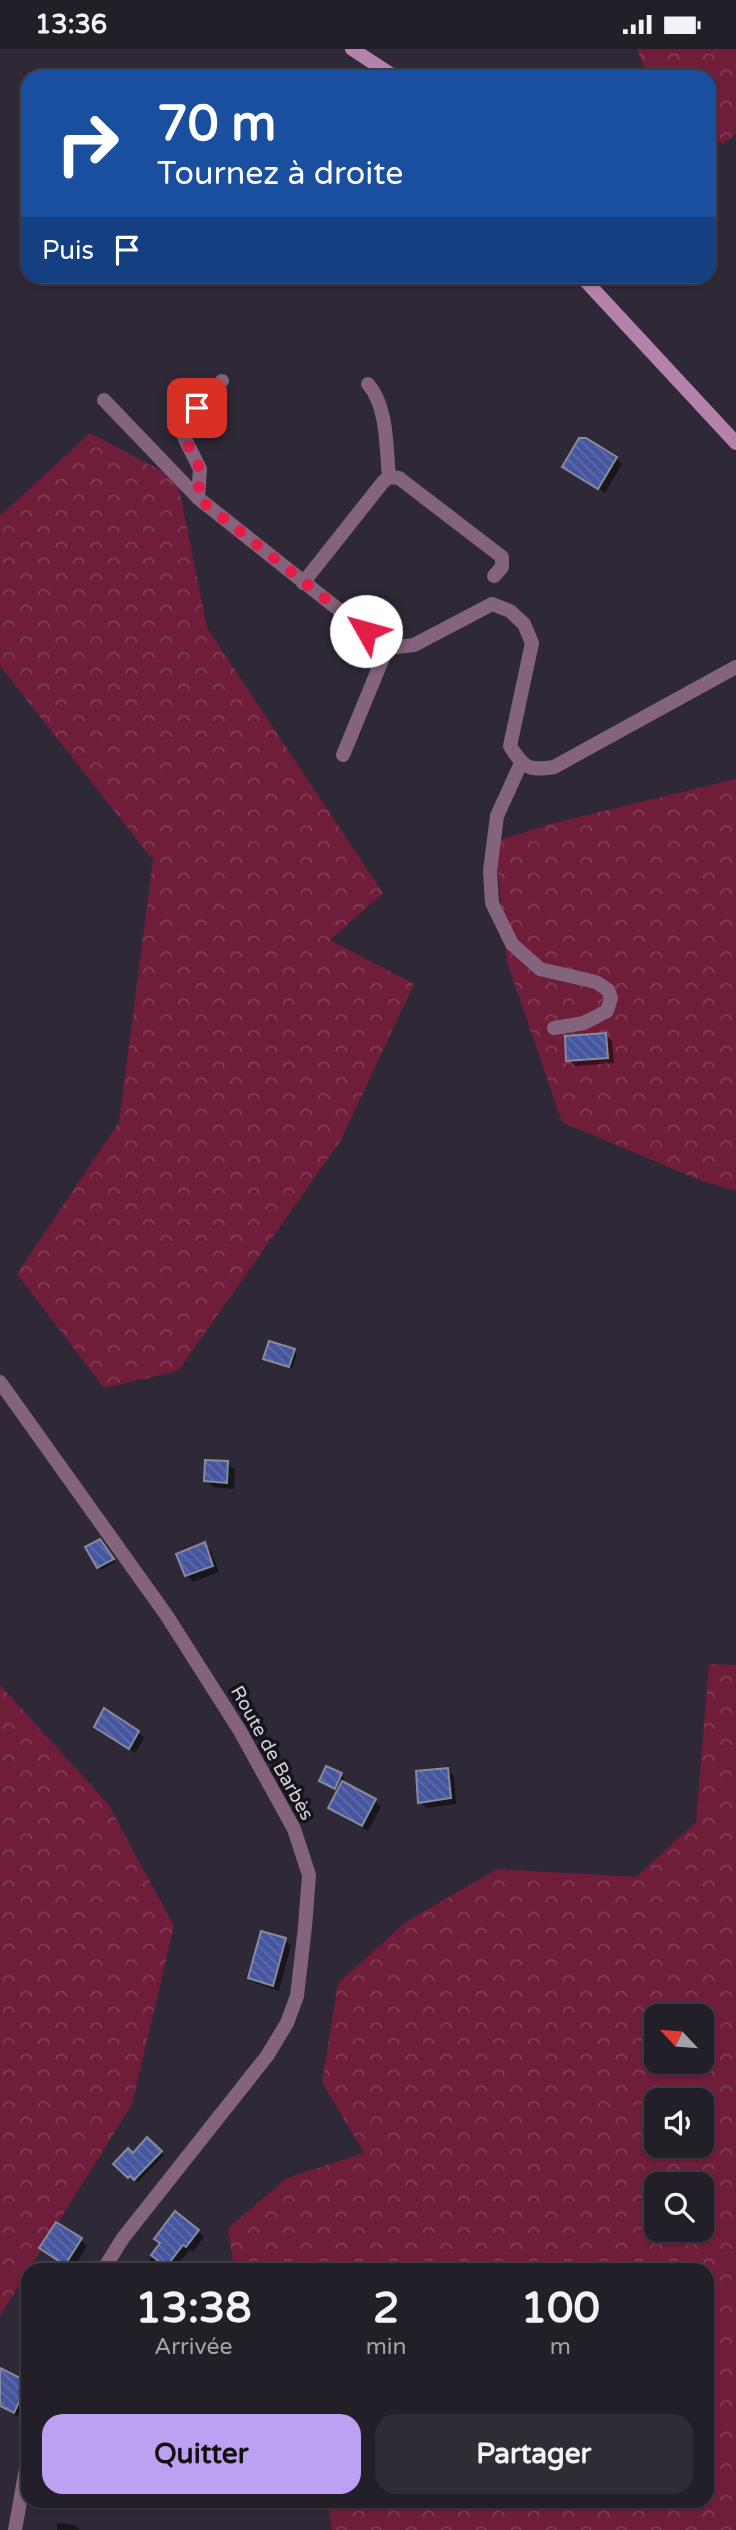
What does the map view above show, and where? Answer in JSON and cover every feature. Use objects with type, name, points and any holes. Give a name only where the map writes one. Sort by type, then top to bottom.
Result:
[{"type":"main road","points":[[352,49],[384,70]]},
{"type":"main road","points":[[588,284],[736,443]]},
{"type":"street","points":[[198,498],[200,469],[184,437],[185,426],[197,408],[222,381]]},
{"type":"street","points":[[368,384],[381,407],[390,477]]},
{"type":"street","points":[[104,400],[198,498],[387,648],[414,645],[492,604],[517,617],[524,624],[532,643],[510,746],[521,763],[535,770],[554,767],[736,667]]},
{"type":"street","points":[[303,583],[383,482],[390,477],[398,478],[502,557],[502,567],[494,576]]},
{"type":"street","points":[[343,755],[387,648]]},
{"type":"street","points":[[521,763],[497,816],[492,846],[492,903],[512,944],[540,969],[596,982],[608,990],[611,998],[607,1011],[584,1023],[554,1028]]},
{"type":"street","name":"Route de Barbès","points":[[0,1382],[167,1616],[240,1731],[294,1829],[309,1875],[297,1996],[287,2024],[267,2056],[123,2238],[107,2263]]},
{"type":"street","points":[[15,2530],[21,2496]]},
{"type":"green space","points":[[637,49],[736,49],[736,134],[723,144],[716,140],[716,70],[644,70]]},
{"type":"green space","points":[[90,433],[177,479],[207,628],[383,893],[330,940],[414,984],[341,1140],[178,1371],[104,1388],[17,1274],[119,1122],[153,860],[0,666],[0,516]]},
{"type":"green space","points":[[736,779],[736,1191],[699,1180],[562,1122],[507,962],[495,842],[550,824]]},
{"type":"green space","points":[[709,1664],[736,1665],[736,2530],[332,2530],[329,2508],[714,2508],[714,2263],[233,2263],[228,2228],[287,2178],[364,2153],[322,2082],[338,1983],[406,1922],[497,1869],[636,1877],[696,1822]]},
{"type":"green space","points":[[0,1685],[108,1804],[174,1926],[132,2104],[33,2263],[21,2263],[21,2282],[0,2316]]},
{"type":"building","points":[[579,438],[586,438],[617,457],[598,489],[562,467]]},
{"type":"building","points":[[606,1033],[608,1058],[566,1061],[565,1036]]},
{"type":"building","points":[[269,1341],[295,1349],[289,1367],[263,1359]]},
{"type":"building","points":[[205,1460],[228,1461],[227,1483],[204,1481]]},
{"type":"building","points":[[100,1539],[114,1559],[97,1568],[85,1547]]},
{"type":"building","points":[[205,1542],[213,1566],[185,1576],[176,1554]]},
{"type":"building","points":[[104,1708],[139,1731],[129,1749],[94,1727]]},
{"type":"building","points":[[326,1766],[342,1773],[335,1789],[319,1781]]},
{"type":"building","points":[[448,1768],[451,1798],[418,1803],[416,1771]]},
{"type":"building","points":[[342,1781],[376,1799],[362,1826],[328,1808]]},
{"type":"building","points":[[261,1931],[286,1938],[273,1986],[248,1978]]},
{"type":"building","points":[[147,2137],[162,2151],[134,2180],[130,2176],[128,2178],[113,2164],[128,2148],[133,2153]]},
{"type":"building","points":[[175,2211],[199,2230],[169,2263],[161,2263],[151,2255],[160,2243],[154,2239]]},
{"type":"building","points":[[56,2222],[82,2238],[66,2263],[39,2248]]},
{"type":"building","points":[[0,2368],[21,2378],[21,2398],[14,2413],[0,2406]]},
{"type":"route","points":[[197,408],[185,426],[184,437],[200,469],[198,498],[366,631]]}]
